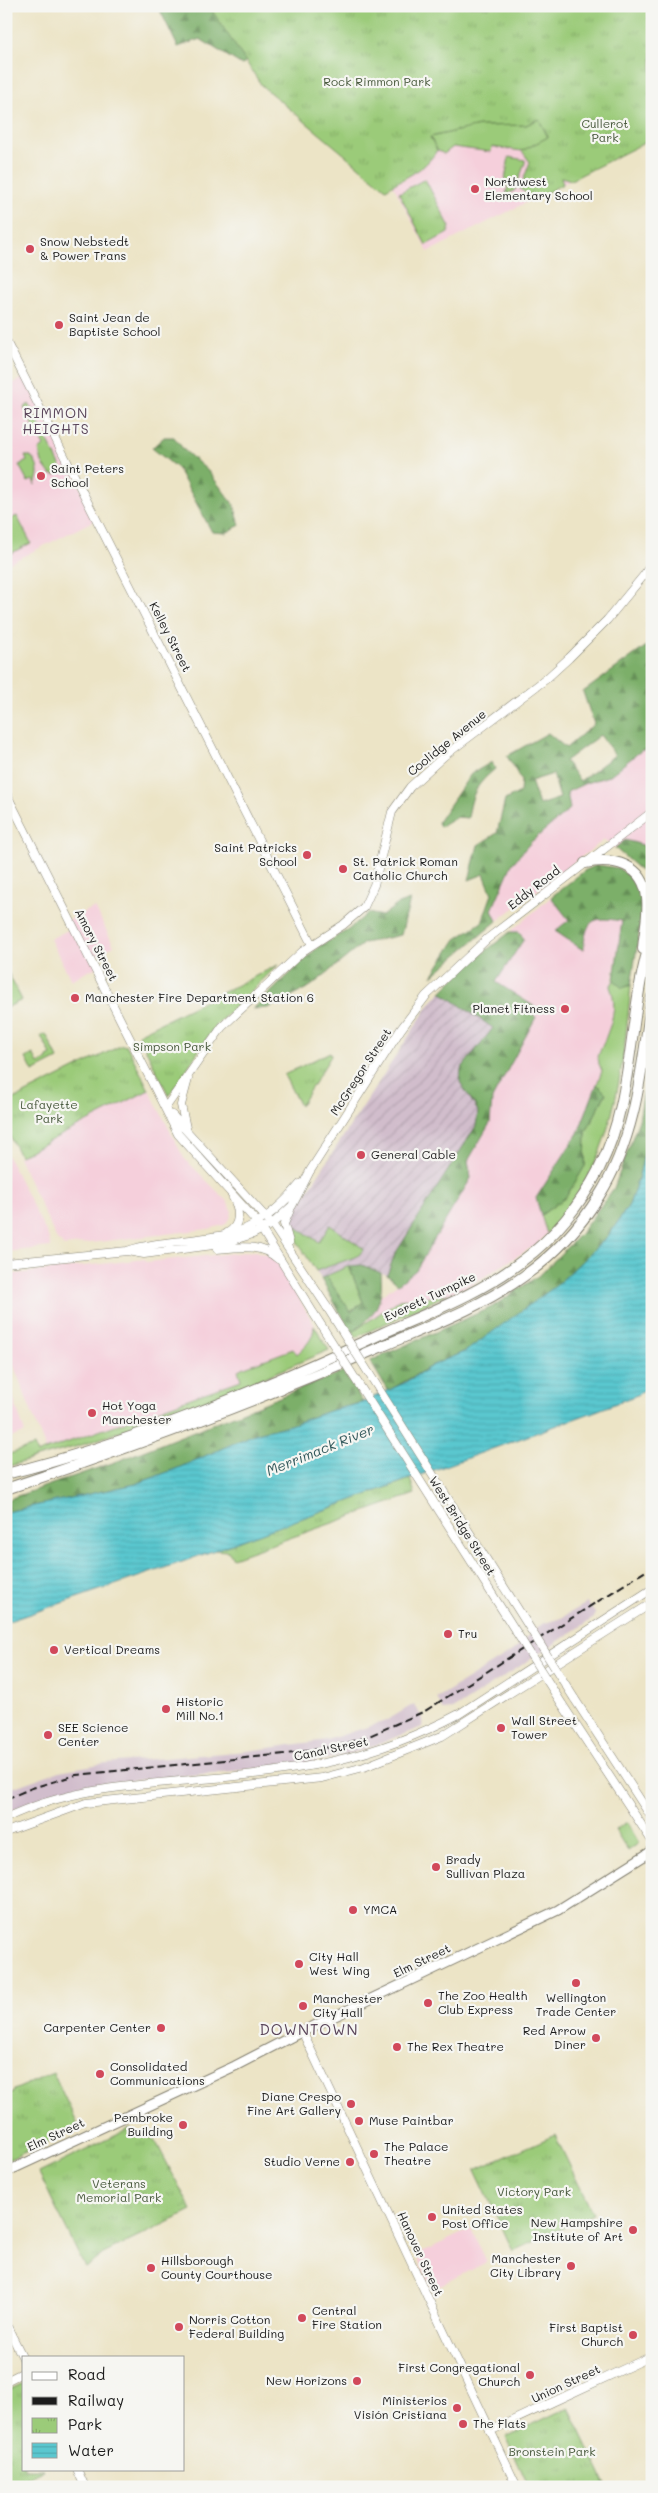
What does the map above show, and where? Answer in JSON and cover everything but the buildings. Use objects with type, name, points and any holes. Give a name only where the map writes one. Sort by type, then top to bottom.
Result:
[{"type":"highway","points":[[585,863],[601,859],[616,861],[635,872],[643,884],[647,898],[642,965]]},
{"type":"highway","name":"Everett Turnpike","points":[[6,1474],[43,1465],[111,1443],[308,1368],[471,1293],[510,1270],[534,1252],[556,1231],[583,1195],[599,1170],[611,1142],[626,1084],[642,965],[652,936]]},
{"type":"highway","name":"Everett Turnpike","points":[[6,1490],[72,1468],[300,1382],[464,1311],[523,1277],[546,1259],[572,1232],[599,1196],[619,1156],[627,1136],[638,1092],[652,997]]},
{"type":"main road","name":"Elm Street","points":[[6,2172],[226,2070],[302,2031],[558,1910],[652,1851]]},
{"type":"street","name":"Kelley Street","points":[[6,341],[311,943]]},
{"type":"street","name":"Coolidge Avenue","points":[[166,1108],[222,1026],[311,943],[354,917],[368,900],[374,885],[387,826],[396,805],[410,787],[444,756],[546,679],[569,658],[613,613],[644,576],[652,563]]},
{"type":"street","name":"Amory Street","points":[[6,793],[180,1138],[217,1176],[257,1222]]},
{"type":"street","name":"Eddy Road","points":[[434,988],[487,939],[652,812]]},
{"type":"street","name":"McGregor Street","points":[[127,1251],[144,1254],[186,1250],[228,1242],[262,1230],[272,1224],[292,1206],[310,1171],[401,1029],[434,988]]},
{"type":"street","name":"Coolidge Avenue","points":[[193,1068],[182,1093],[180,1104],[184,1124],[195,1142]]},
{"type":"street","name":"Amory Street","points":[[166,1108],[195,1142],[272,1224]]},
{"type":"street","name":"McGregor Street","points":[[6,1263],[127,1251],[143,1246],[238,1232],[266,1216],[288,1198],[310,1171]]},
{"type":"street","name":"Amory Street","points":[[217,1176],[235,1202],[238,1216],[235,1226],[230,1232],[220,1236]]},
{"type":"street","points":[[292,1206],[285,1221],[285,1232],[300,1264]]},
{"type":"street","name":"West Bridge Street","points":[[257,1222],[562,1704],[652,1841]]},
{"type":"street","name":"West Bridge Street","points":[[272,1224],[300,1264],[652,1818]]},
{"type":"street","points":[[186,1250],[256,1248],[271,1253],[286,1267]]},
{"type":"street","name":"Canal Street","points":[[6,1818],[53,1800],[104,1788],[288,1770],[341,1761],[384,1748],[459,1714],[652,1589]]},
{"type":"street","name":"Canal Street","points":[[6,1832],[86,1803],[322,1778],[382,1761],[427,1744],[463,1724],[652,1604]]},
{"type":"street","name":"Hanover Street","points":[[302,2031],[517,2487]]},
{"type":"street","points":[[6,2324],[22,2356]]},
{"type":"street","name":"Union Street","points":[[490,2431],[652,2356]]},
{"type":"street","points":[[6,2381],[22,2373]]},
{"type":"street","points":[[77,2470],[85,2487]]},
{"type":"shaded area","name":"Northwest Elementary School","points":[[526,125],[560,177],[571,180],[428,252],[393,185],[406,179],[437,150]]},
{"type":"shaded area","name":"Saint Peters School","points":[[25,377],[97,519],[6,565],[6,387]]},
{"type":"shaded area","points":[[642,750],[652,750],[652,854],[643,845],[625,840],[615,848],[604,840],[497,921],[492,910],[512,864],[531,842],[570,809],[567,793],[586,783],[609,776]]},
{"type":"shaded area","points":[[551,897],[569,920],[555,931],[583,949],[586,929],[589,924],[600,918],[622,921],[612,985],[614,1016],[597,1059],[602,1072],[578,1133],[536,1198],[547,1234],[537,1244],[474,1283],[448,1294],[399,1300],[368,1321],[382,1295],[416,1270],[468,1161],[490,1123],[492,1099],[536,1017],[531,1014],[535,1007],[496,982],[524,939],[519,932],[510,932]]},
{"type":"shaded area","points":[[95,907],[114,946],[96,955],[101,965],[71,980],[50,939],[70,929],[66,921]]},
{"type":"shaded area","points":[[441,992],[493,1028],[461,1069],[460,1082],[478,1111],[476,1126],[395,1254],[387,1275],[362,1265],[349,1266],[321,1279],[316,1271],[358,1256],[330,1225],[319,1242],[296,1227],[291,1227],[294,1212],[431,1002]]},
{"type":"shaded area","points":[[149,1090],[184,1158],[227,1201],[232,1211],[230,1219],[224,1225],[208,1229],[64,1246],[57,1240],[18,1157]]},
{"type":"shaded area","points":[[6,1153],[48,1236],[51,1247],[6,1252]]},
{"type":"shaded area","points":[[255,1251],[269,1256],[281,1267],[324,1342],[294,1361],[46,1450],[6,1345],[6,1275],[145,1259],[146,1262]]},
{"type":"shaded area","points":[[10,1388],[25,1433],[6,1439],[6,1389]]},
{"type":"shaded area","points":[[587,1603],[595,1613],[594,1618],[454,1709],[443,1710],[437,1698],[511,1652],[542,1624],[561,1618]]},
{"type":"shaded area","points":[[414,1704],[423,1719],[422,1727],[360,1751],[285,1766],[87,1785],[49,1795],[6,1813],[6,1790],[59,1771],[106,1763],[247,1751],[327,1740],[386,1721]]},
{"type":"shaded area","points":[[471,2229],[487,2262],[432,2289],[416,2255]]},
{"type":"green space","points":[[158,6],[221,6],[256,52],[242,65],[200,39],[178,47]]},
{"type":"green space","name":"Rock Rimmon Park","points":[[209,6],[652,6],[652,139],[571,180],[561,177],[563,184],[534,199],[520,189],[530,162],[522,151],[548,137],[539,119],[526,125],[479,126],[430,137],[437,150],[427,163],[386,189],[262,86]]},
{"type":"green space","points":[[539,119],[548,137],[522,151],[492,147],[491,152],[453,147],[444,154],[437,150],[430,137],[479,126],[526,125]]},
{"type":"green space","points":[[509,157],[525,160],[525,163],[515,190],[506,195],[508,186],[504,185]]},
{"type":"green space","points":[[425,179],[450,227],[448,233],[426,245],[399,193]]},
{"type":"green space","points":[[29,404],[63,471],[55,475],[50,474],[42,463],[39,450],[44,446],[24,408]]},
{"type":"green space","points":[[164,437],[174,437],[184,450],[208,471],[234,505],[240,525],[226,533],[212,532],[178,469],[152,448]]},
{"type":"green space","points":[[25,456],[31,456],[36,463],[38,477],[35,485],[33,480],[28,482],[19,465],[27,461]]},
{"type":"green space","points":[[17,516],[31,543],[6,556],[6,521]]},
{"type":"green space","points":[[652,642],[652,750],[642,750],[609,776],[586,783],[567,792],[570,809],[531,842],[512,864],[492,910],[497,921],[432,976],[456,939],[482,922],[492,894],[484,874],[469,880],[478,845],[497,833],[505,800],[520,792],[521,780],[507,756],[548,733],[566,748],[594,724],[583,692]],"holes":[[[600,735],[615,755],[580,781],[565,761]],[[553,774],[560,798],[539,805],[531,781]]]},
{"type":"green space","points":[[492,762],[495,769],[483,780],[476,790],[471,802],[468,818],[457,817],[440,827],[438,822],[471,774]]},
{"type":"green space","points":[[625,840],[643,845],[652,854],[652,881],[615,848]]},
{"type":"green space","points":[[597,865],[618,868],[636,881],[644,902],[631,985],[622,988],[614,980],[622,921],[603,919],[592,922],[586,932],[583,950],[555,931],[569,920],[551,897],[584,871]]},
{"type":"green space","points":[[410,900],[401,935],[364,943],[311,986],[268,1008],[253,1009],[318,947],[348,930],[368,913],[382,916],[398,904]]},
{"type":"green space","points":[[510,932],[519,932],[524,939],[496,982],[535,1007],[531,1014],[536,1017],[492,1099],[490,1123],[468,1161],[471,1178],[416,1270],[398,1284],[387,1275],[395,1254],[476,1126],[478,1111],[460,1082],[461,1069],[493,1028],[441,992],[470,963]]},
{"type":"green space","name":"Simpson Park","points":[[278,965],[215,1026],[169,1096],[138,1034]]},
{"type":"green space","points":[[6,969],[22,1000],[6,1008]]},
{"type":"green space","points":[[614,980],[622,988],[631,985],[621,1069],[609,1125],[588,1177],[573,1201],[547,1234],[541,1215],[566,1197],[585,1166],[586,1132],[606,1093],[597,1084],[602,1071],[597,1059],[613,1015],[614,1005],[610,987]]},
{"type":"green space","points":[[46,1034],[58,1059],[33,1072],[26,1058],[33,1054],[38,1064],[48,1059],[47,1057],[51,1055],[41,1036]]},
{"type":"green space","points":[[652,1043],[652,1124],[638,1179],[629,1205],[609,1235],[557,1285],[516,1317],[466,1351],[433,1365],[388,1391],[370,1361],[492,1307],[541,1274],[580,1234],[614,1188],[639,1120]]},
{"type":"green space","name":"Lafayette Park","points":[[122,1045],[127,1046],[149,1090],[20,1156],[6,1129],[6,1103]]},
{"type":"green space","points":[[330,1052],[331,1056],[300,1106],[284,1075]]},
{"type":"green space","points":[[597,1084],[606,1093],[586,1132],[585,1166],[566,1197],[541,1215],[536,1198],[578,1133]]},
{"type":"green space","points":[[330,1225],[364,1249],[358,1256],[316,1271],[293,1235],[291,1227],[296,1227],[319,1242]]},
{"type":"green space","points":[[362,1265],[381,1273],[381,1292],[377,1307],[373,1313],[353,1332],[347,1325],[321,1279],[326,1276],[351,1312],[363,1302],[349,1266]]},
{"type":"green space","points":[[349,1266],[363,1302],[350,1312],[326,1276]]},
{"type":"green space","points":[[448,1294],[357,1337],[353,1332],[399,1300]]},
{"type":"green space","points":[[314,1325],[329,1350],[222,1395],[85,1444],[6,1467],[6,1455],[34,1446],[37,1454],[241,1380],[238,1370],[242,1368],[293,1349],[297,1354],[309,1341],[313,1334]]},
{"type":"green space","points":[[343,1372],[363,1402],[329,1411],[290,1425],[257,1433],[178,1468],[136,1484],[6,1512],[6,1500],[118,1461]]},
{"type":"green space","points":[[410,1479],[415,1494],[233,1558],[228,1551],[214,1550]]},
{"type":"green space","points":[[627,1822],[639,1843],[628,1851],[615,1830]]},
{"type":"green space","points":[[53,2073],[79,2127],[6,2161],[6,2096],[13,2093],[14,2090]]},
{"type":"green space","name":"Veterans Memorial Park","points":[[129,2129],[155,2140],[192,2211],[103,2254],[85,2268],[39,2173]]},
{"type":"green space","name":"Victory Park","points":[[555,2135],[593,2214],[513,2251],[475,2170]]},
{"type":"green space","points":[[22,2384],[22,2470],[42,2470],[9,2486],[6,2484],[6,2391]]},
{"type":"green space","name":"Bronstein Park","points":[[569,2407],[607,2487],[529,2487],[506,2437]]},
{"type":"water","name":"Merrimack River","points":[[652,1124],[652,1386],[637,1395],[596,1411],[182,1562],[6,1622],[6,1512],[136,1484],[178,1468],[257,1433],[361,1403],[404,1383],[433,1365],[466,1351],[557,1285],[609,1235],[629,1205],[638,1179]]},
{"type":"railway","points":[[6,1799],[32,1788],[76,1775],[295,1753],[337,1746],[369,1736],[425,1711],[652,1567]]},
{"type":"place","name":"Northwest Elementary School","points":[[475,189]]},
{"type":"place","name":"Snow Nebstedt & Power Trans","points":[[30,249]]},
{"type":"place","name":"Saint Jean de Baptiste School","points":[[59,325]]},
{"type":"place","name":"Saint Peters School","points":[[41,476]]},
{"type":"place","name":"Saint Patricks School","points":[[307,855]]},
{"type":"place","name":"St. Patrick Roman Catholic Church","points":[[343,869]]},
{"type":"place","name":"Manchester Fire Department Station 6","points":[[75,998]]},
{"type":"place","name":"Planet Fitness","points":[[565,1009]]},
{"type":"place","name":"General Cable","points":[[361,1155]]},
{"type":"place","name":"Hot Yoga Manchester","points":[[92,1413]]},
{"type":"place","name":"Tru","points":[[448,1634]]},
{"type":"place","name":"Vertical Dreams","points":[[54,1650]]},
{"type":"place","name":"Historic Mill No.1","points":[[166,1709]]},
{"type":"place","name":"Wall Street Tower","points":[[501,1728]]},
{"type":"place","name":"SEE Science Center","points":[[48,1735]]},
{"type":"place","name":"Brady Sullivan Plaza","points":[[436,1867]]},
{"type":"place","name":"YMCA","points":[[353,1910]]},
{"type":"place","name":"City Hall West Wing","points":[[299,1964]]},
{"type":"place","name":"Wellington Trade Center","points":[[576,1983]]},
{"type":"place","name":"The Zoo Health Club Express","points":[[428,2003]]},
{"type":"place","name":"Manchester City Hall","points":[[303,2006]]},
{"type":"place","name":"Carpenter Center","points":[[161,2028]]},
{"type":"place","name":"Red Arrow Diner","points":[[596,2038]]},
{"type":"place","name":"The Rex Theatre","points":[[397,2047]]},
{"type":"place","name":"Consolidated Communications","points":[[100,2074]]},
{"type":"place","name":"Diane Crespo Fine Art Gallery","points":[[351,2104]]},
{"type":"place","name":"Muse Paintbar","points":[[359,2121]]},
{"type":"place","name":"Pembroke Building","points":[[183,2125]]},
{"type":"place","name":"The Palace Theatre","points":[[374,2154]]},
{"type":"place","name":"Studio Verne","points":[[350,2162]]},
{"type":"place","name":"United States Post Office","points":[[432,2217]]},
{"type":"place","name":"New Hampshire Institute of Art","points":[[633,2230]]},
{"type":"place","name":"Manchester City Library","points":[[571,2266]]},
{"type":"place","name":"Hillsborough County Courthouse","points":[[151,2268]]},
{"type":"place","name":"Central Fire Station","points":[[302,2318]]},
{"type":"place","name":"Norris Cotton Federal Building","points":[[179,2327]]},
{"type":"place","name":"First Baptist Church","points":[[633,2335]]},
{"type":"place","name":"First Congregational Church","points":[[530,2375]]},
{"type":"place","name":"New Horizons","points":[[357,2381]]},
{"type":"place","name":"Ministerios Visión Cristiana","points":[[457,2408]]},
{"type":"place","name":"The Flats","points":[[463,2424]]},
{"type":"district","name":"RIMMON HEIGHTS","points":[[56,422]]},
{"type":"district","name":"DOWNTOWN","points":[[309,2030]]},
{"type":"park label","name":"Cullerot Park","points":[[605,131]]}]
